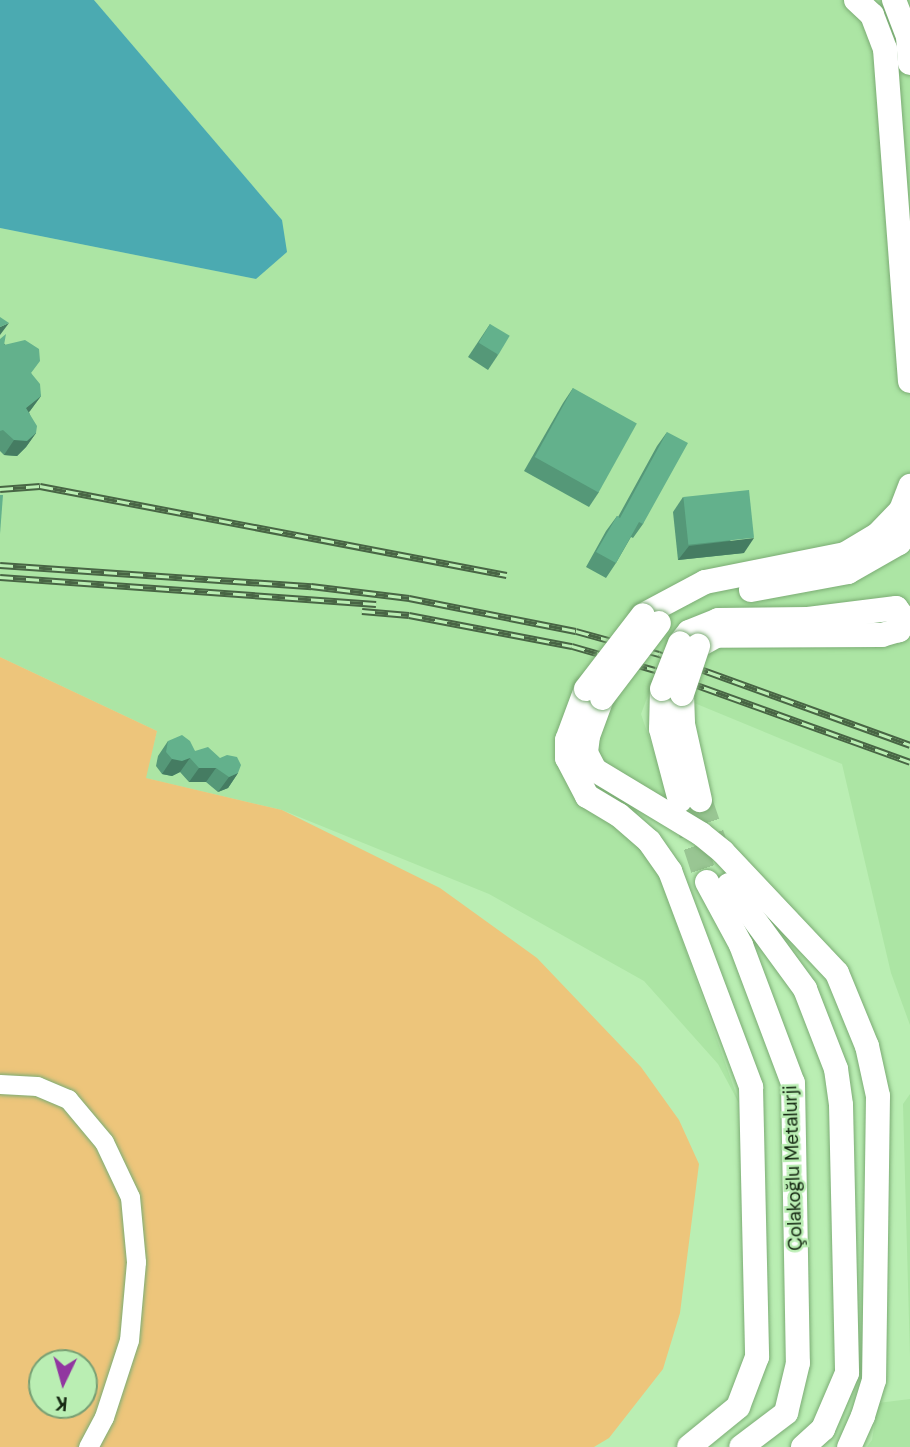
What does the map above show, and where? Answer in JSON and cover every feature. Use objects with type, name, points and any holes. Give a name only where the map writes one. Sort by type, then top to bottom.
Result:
[{"type":"main road","points":[[856,0],[872,15],[885,49],[910,381]]},
{"type":"main road","points":[[894,0],[908,36],[910,63]]},
{"type":"main road","points":[[690,1447],[738,1407],[757,1357],[751,1087],[670,871],[649,841],[619,815],[587,796],[567,758],[568,740],[594,693],[659,623],[709,598],[848,572],[900,543],[910,486]]},
{"type":"main road","points":[[689,645],[716,636],[882,635],[899,630],[903,617],[896,608],[808,619],[718,620],[689,632],[689,645],[672,691],[683,724],[690,801]]},
{"type":"main road","points":[[594,693],[586,753],[596,769],[701,834],[723,852],[836,973],[867,1046],[878,1096],[874,1380],[863,1416],[849,1447]]},
{"type":"main road","name":"Çolakoğlu Metalurji","points":[[741,1447],[786,1413],[798,1363],[793,1083],[718,884],[805,989],[836,1069],[841,1105],[847,1373],[823,1429],[803,1447]]},
{"type":"street","points":[[0,1084],[37,1086],[68,1099],[104,1142],[130,1197],[136,1262],[129,1340],[104,1417],[88,1447]]},
{"type":"shaded area","points":[[94,0],[910,0],[910,1025],[891,973],[842,764],[687,700],[654,679],[641,714],[672,806],[635,807],[740,1105],[718,1064],[644,981],[489,894],[282,810],[145,778],[157,731],[0,657],[0,228],[256,279],[282,220]]},
{"type":"shaded area","points":[[0,657],[157,731],[146,778],[282,810],[440,888],[537,958],[641,1067],[679,1120],[699,1164],[680,1313],[663,1369],[609,1438],[594,1447],[0,1447]]},
{"type":"shaded area","points":[[910,1094],[910,1357],[903,1104]]},
{"type":"shaded area","points":[[910,1399],[910,1447],[867,1447],[872,1440],[878,1403]]},
{"type":"water","points":[[0,0],[94,0],[282,220],[287,252],[256,279],[0,228]]},
{"type":"building","points":[[0,317],[9,323],[0,327]]},
{"type":"building","points":[[490,324],[510,336],[498,355],[479,343]]},
{"type":"building","points":[[6,334],[4,345],[25,340],[39,349],[40,361],[31,373],[40,384],[41,396],[26,408],[37,426],[36,433],[27,441],[14,440],[3,430],[0,431],[0,339]]},
{"type":"building","points":[[573,388],[637,423],[599,492],[535,457]]},
{"type":"building","points":[[667,432],[688,443],[643,524],[639,522],[616,563],[596,552],[617,516],[620,518]]},
{"type":"building","points":[[749,490],[754,538],[688,545],[683,497]]},
{"type":"building","points":[[0,495],[3,495],[0,534]]},
{"type":"building","points":[[182,735],[190,741],[195,751],[208,747],[220,758],[227,755],[237,757],[241,765],[238,773],[229,777],[216,768],[199,768],[190,758],[182,761],[172,759],[166,752],[168,741]]},
{"type":"tunnel","points":[[700,800],[719,855]]},
{"type":"tunnel","points":[[684,812],[707,882]]},
{"type":"railway","points":[[0,489],[40,486],[507,575]]},
{"type":"railway","points":[[0,565],[311,586],[409,598],[576,631],[659,654],[910,745]]},
{"type":"railway","points":[[0,577],[376,604]]},
{"type":"railway","points":[[362,611],[409,615],[572,646],[655,670],[910,762]]}]
